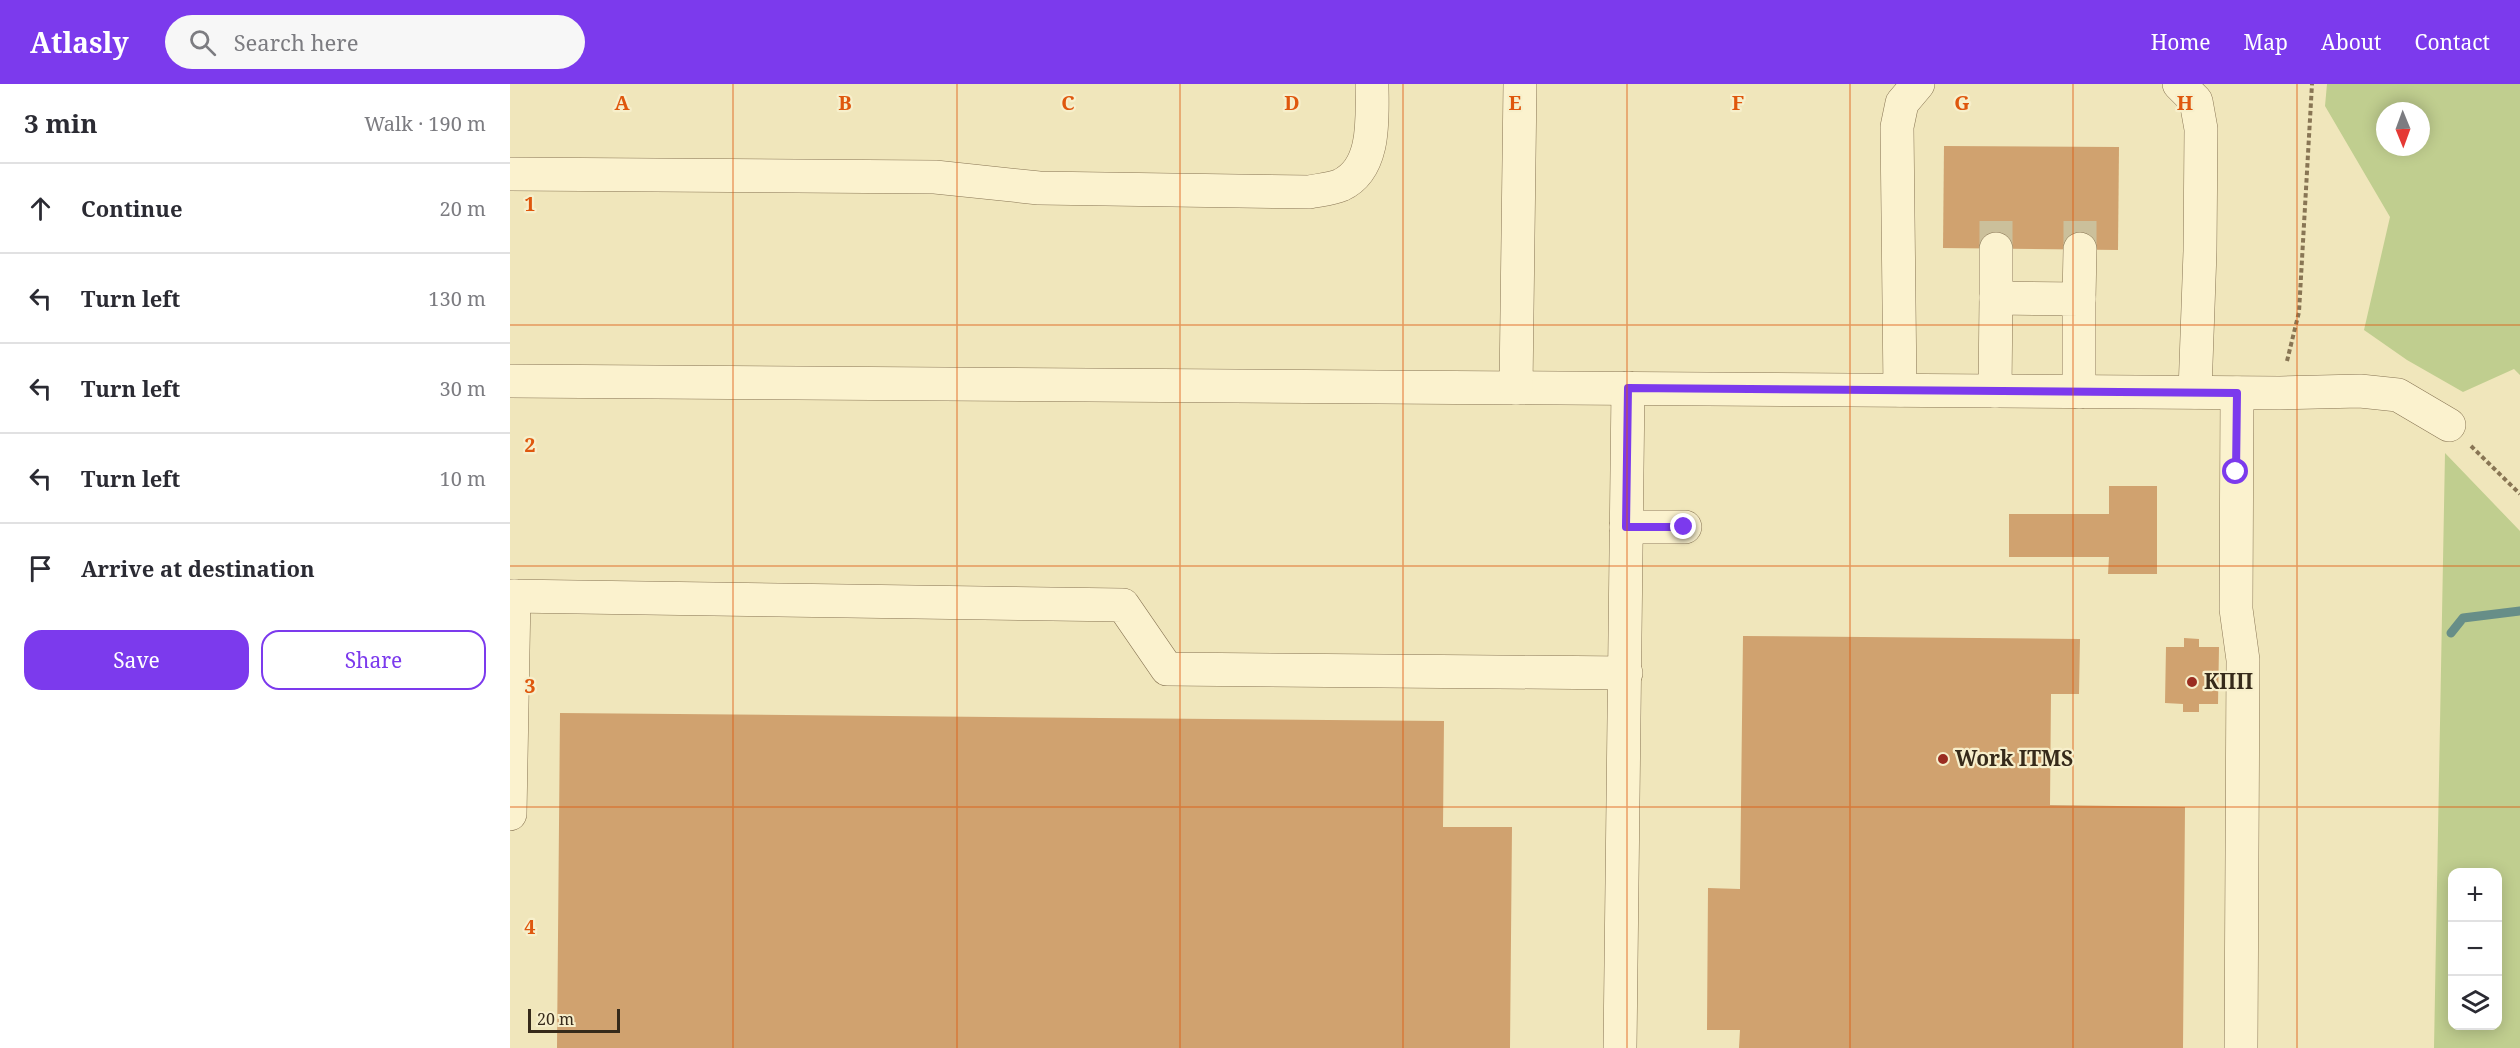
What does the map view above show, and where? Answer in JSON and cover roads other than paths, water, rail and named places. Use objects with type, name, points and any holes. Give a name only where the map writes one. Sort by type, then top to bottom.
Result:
[{"type":"street","points":[[510,174],[935,177],[1039,188],[1309,192],[1342,184],[1363,164],[1372,133],[1372,84]]},
{"type":"street","points":[[1516,388],[1521,84]]},
{"type":"street","points":[[1900,390],[1897,127],[1902,103],[1918,84]]},
{"type":"street","points":[[2179,84],[2196,101],[2200,129],[2200,251],[2194,392]]},
{"type":"street","points":[[1995,391],[1996,249]]},
{"type":"street","points":[[2079,392],[2080,249]]},
{"type":"street","points":[[1996,298],[2079,299]]},
{"type":"street","points":[[510,381],[2237,393],[2360,391],[2398,395],[2449,425]]},
{"type":"street","points":[[1620,1048],[1628,388]]},
{"type":"street","points":[[2237,393],[2236,609],[2243,660],[2241,1048]]},
{"type":"street","points":[[1626,527],[1684,527]]},
{"type":"street","points":[[510,814],[512,596],[1123,605],[1167,669],[1626,673]]},
{"type":"waterway","points":[[2451,633],[2463,618],[2520,611]]},
{"type":"tunnel","points":[[1996,221],[1996,249]]},
{"type":"tunnel","points":[[2080,221],[2080,249]]},
{"type":"place","name":"КПП","points":[[2192,682]]},
{"type":"place","name":"Work ITMS","points":[[1943,759]]}]
